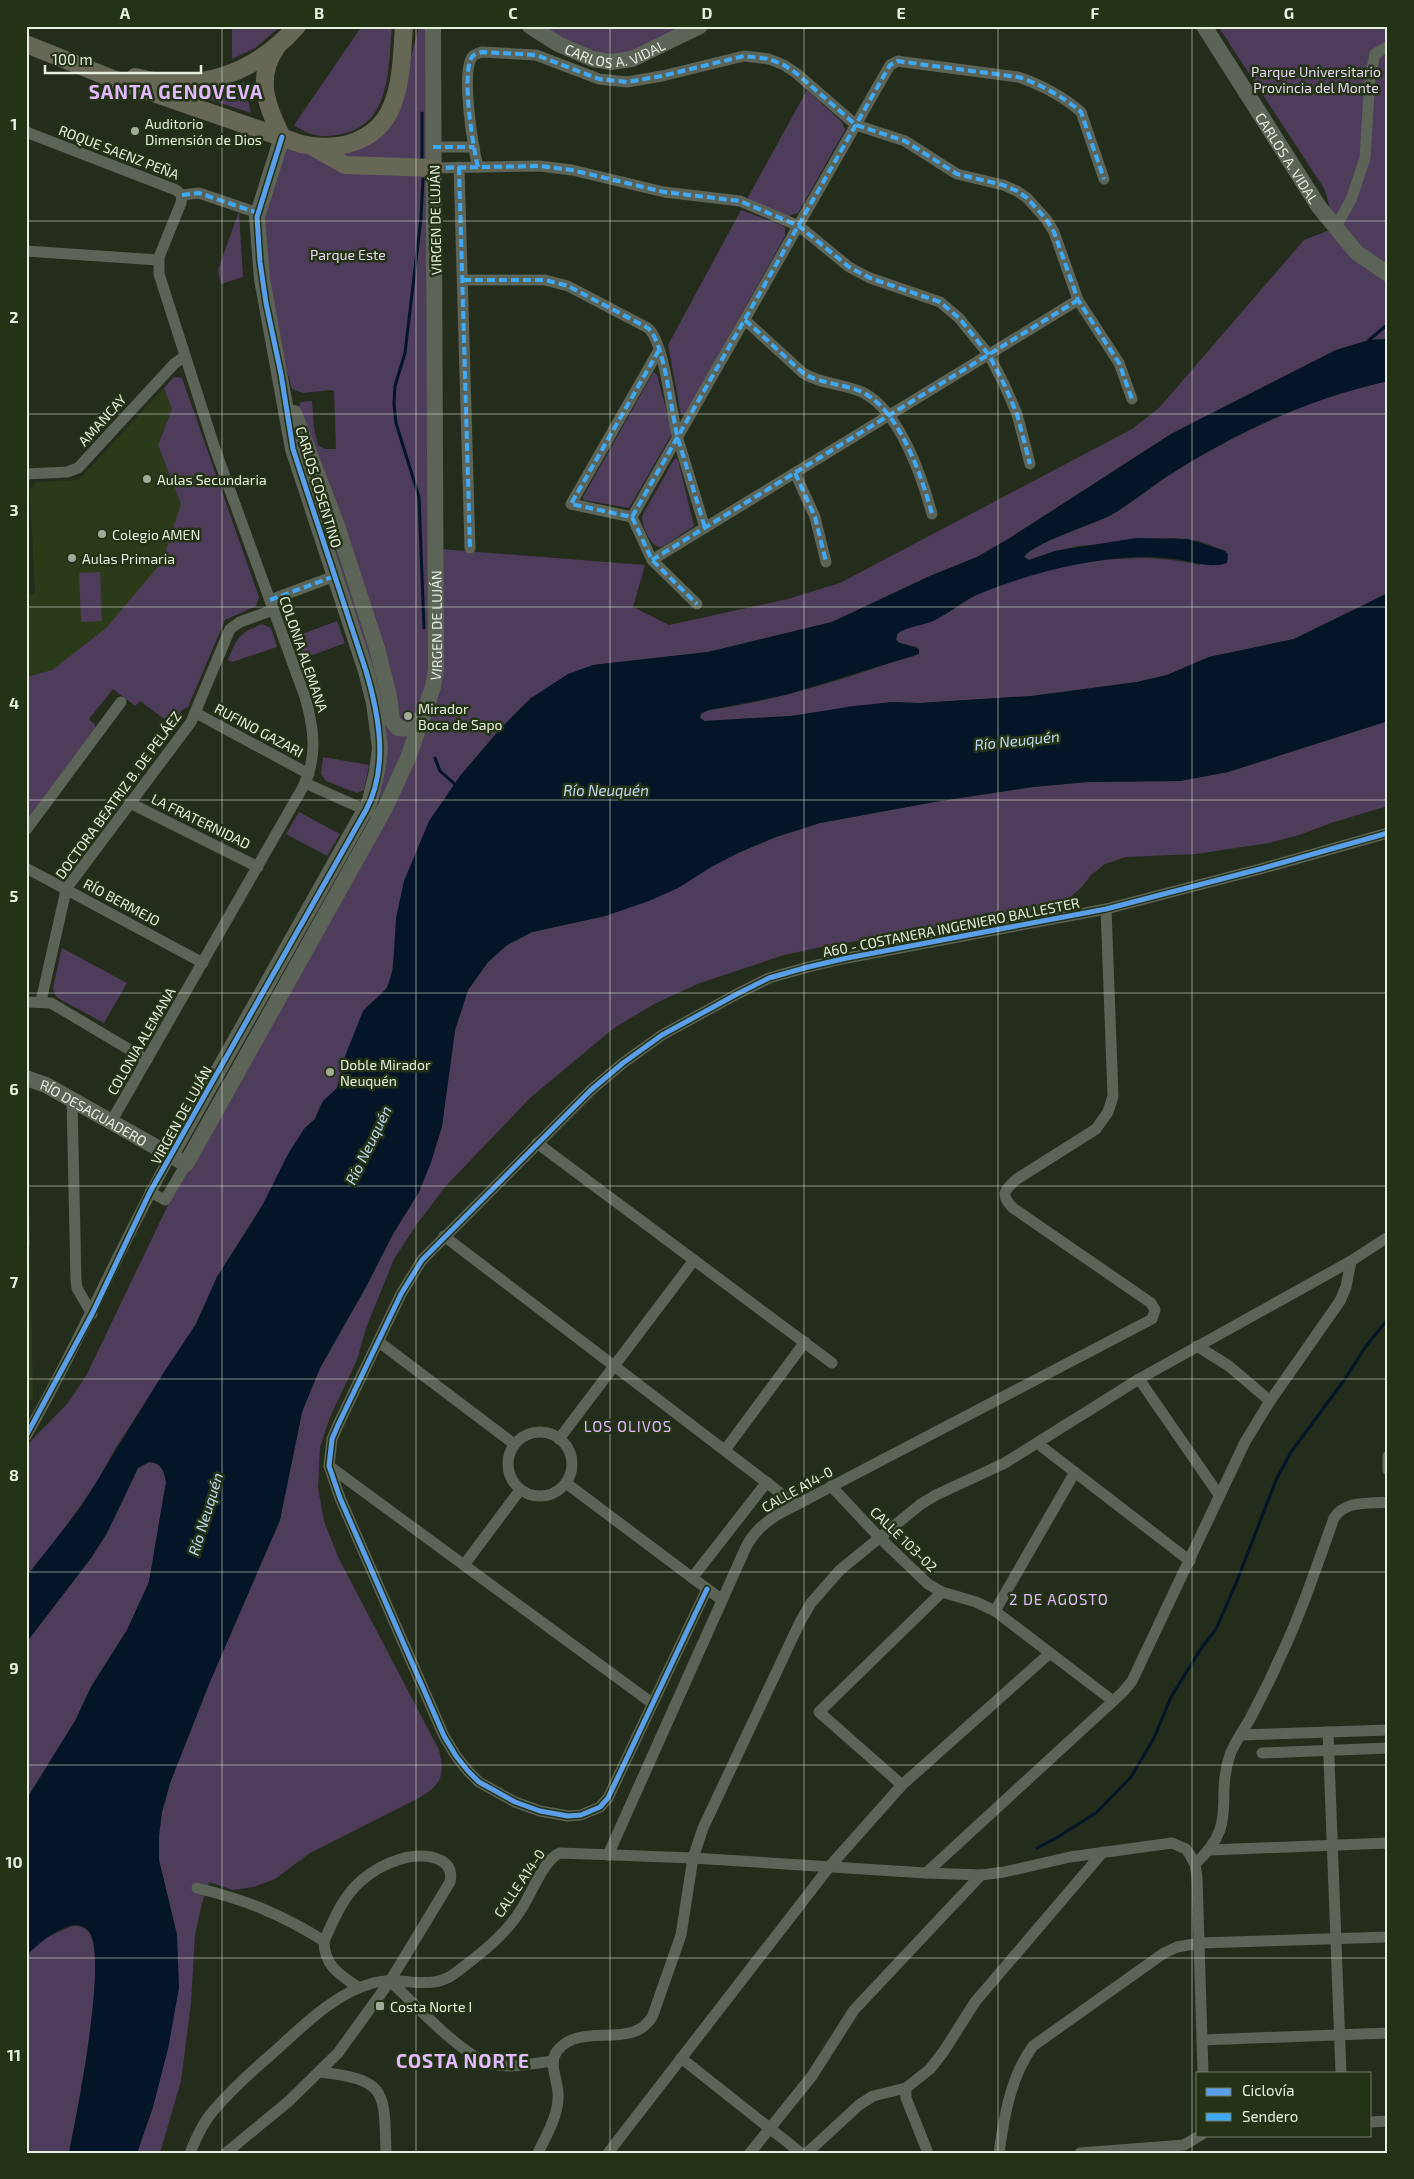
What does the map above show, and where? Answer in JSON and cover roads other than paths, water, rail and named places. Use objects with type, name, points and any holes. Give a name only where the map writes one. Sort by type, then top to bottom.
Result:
[{"type":"main road","points":[[26,38],[129,75],[155,81],[179,83],[204,82],[257,60],[279,44],[297,26]]},
{"type":"main road","points":[[310,146],[341,147],[362,139],[379,126],[387,116],[396,94],[404,26]]},
{"type":"main road","points":[[402,46],[411,26]]},
{"type":"main road","points":[[26,44],[113,79],[310,146],[345,165],[434,168]]},
{"type":"main road","points":[[279,44],[267,63],[264,91],[269,110],[282,137]]},
{"type":"street","name":"VIRGEN DE LUJÁN","points":[[26,1436],[92,1314],[150,1192],[373,813],[406,763],[434,683],[436,669],[433,26]]},
{"type":"street","name":"CARLOS A. VIDAL","points":[[530,26],[558,44],[593,58],[611,62],[632,59],[700,26]]},
{"type":"street","name":"CARLOS A. VIDAL","points":[[1204,26],[1304,186],[1335,228],[1357,253],[1388,274]]},
{"type":"street","points":[[1335,228],[1351,200],[1365,158],[1370,77],[1375,54],[1388,46]]},
{"type":"street","points":[[478,167],[468,107],[469,66],[472,57],[482,52],[536,55],[599,79],[627,82],[662,76],[744,56],[769,59],[796,72],[856,125],[905,141],[957,174],[1003,186],[1027,198],[1046,218],[1054,232],[1078,300],[1119,363],[1132,399]]},
{"type":"street","points":[[632,517],[890,65],[898,61],[1018,77],[1032,81],[1074,105],[1081,112],[1104,179]]},
{"type":"street","name":"ROQUE SAENZ PEÑA","points":[[26,132],[176,190],[182,195],[200,193],[258,213]]},
{"type":"street","name":"CARLOS COSENTINO","points":[[282,137],[258,213],[262,279],[293,449],[368,679],[379,730],[380,748],[373,795],[373,813]]},
{"type":"street","points":[[433,147],[474,147]]},
{"type":"street","points":[[434,168],[540,166],[572,170],[664,192],[740,201],[798,226],[849,267],[870,278],[940,302],[968,328],[989,354],[1017,414],[1030,464]]},
{"type":"street","points":[[460,167],[470,548]]},
{"type":"street","points":[[26,251],[158,260],[182,203],[182,195]]},
{"type":"street","name":"COLONIA ALEMANA","points":[[111,1122],[307,778],[314,750],[311,718],[218,456],[159,274],[158,260]]},
{"type":"street","points":[[463,280],[545,280],[568,286],[653,332],[659,350],[678,437],[705,528]]},
{"type":"street","points":[[652,560],[1078,300]]},
{"type":"street","points":[[745,320],[812,379],[865,394],[889,415],[921,475],[932,514]]},
{"type":"street","points":[[632,517],[571,504],[659,350]]},
{"type":"street","name":"AMANCAY","points":[[26,474],[67,472],[78,468],[174,364],[186,356]]},
{"type":"street","points":[[279,364],[300,430],[333,514],[377,648],[393,723],[398,728],[409,728],[422,717]]},
{"type":"street","points":[[795,473],[816,517],[826,562]]},
{"type":"street","points":[[632,517],[652,560],[697,604]]},
{"type":"street","name":"DOCTORA BEATRIZ B. DE PELÁEZ","points":[[41,1001],[67,890],[196,713],[230,629],[271,605],[335,576]]},
{"type":"street","points":[[26,830],[121,702]]},
{"type":"street","name":"RUFINO GAZARI","points":[[196,713],[307,778],[373,813]]},
{"type":"street","name":"LA FRATERNIDAD","points":[[130,803],[258,867]]},
{"type":"street","name":"VIRGEN DE LUJÁN","points":[[150,1192],[165,1200],[373,813]]},
{"type":"street","name":"A60 - COSTANERA INGENIERO BALLESTER","points":[[329,1466],[332,1439],[338,1425],[411,1276],[422,1260],[591,1090],[623,1063],[662,1035],[769,978],[847,958],[1106,908],[1260,869],[1388,833]]},
{"type":"street","name":"RÍO BERMEJO","points":[[26,868],[203,963]]},
{"type":"street","name":"CALLE A14-0","points":[[190,2153],[202,2126],[213,2110],[304,2026],[344,1996],[374,1982],[423,1983],[445,1980],[504,1933],[522,1910],[547,1863],[555,1854],[608,1855],[752,1535],[777,1515],[1152,1320],[1155,1310],[1151,1303],[1013,1208],[1006,1202],[1004,1195],[1007,1188],[1017,1180],[1096,1129],[1108,1112],[1112,1096],[1106,908]]},
{"type":"street","points":[[26,1002],[41,1001],[54,1004],[147,1060]]},
{"type":"street","name":"RÍO DESAGUADERO","points":[[26,1078],[41,1083],[186,1164]]},
{"type":"street","points":[[72,1100],[76,1280],[77,1288],[92,1314]]},
{"type":"street","points":[[537,1143],[832,1362]]},
{"type":"street","points":[[444,1236],[796,1505]]},
{"type":"street","points":[[538,2153],[554,2118],[559,2099],[553,2061],[561,2047],[574,2039],[635,2032],[649,2022],[681,1935],[693,1858],[711,1810],[800,1622],[811,1603],[825,1586],[840,1570],[879,1537],[936,1495],[1005,1463],[1139,1379],[1350,1261],[1388,1237]]},
{"type":"street","points":[[559,1439],[694,1260]]},
{"type":"street","points":[[926,1873],[1113,1701],[1132,1681],[1245,1442],[1270,1401],[1340,1301],[1346,1287],[1350,1261]]},
{"type":"street","points":[[379,1342],[514,1444]]},
{"type":"street","points":[[725,1450],[805,1342]]},
{"type":"street","points":[[1197,1346],[1229,1366],[1270,1401]]},
{"type":"street","points":[[1139,1379],[1220,1495]]},
{"type":"street","points":[[26,1411],[39,1411]]},
{"type":"street","points":[[533,1432],[544,1432],[559,1439],[569,1451],[572,1462],[571,1473],[566,1483],[559,1490],[540,1497],[520,1490],[513,1483],[508,1473],[509,1453],[514,1444],[522,1436],[533,1432]]},
{"type":"street","points":[[1038,1443],[1190,1561]]},
{"type":"street","points":[[1388,1456],[1388,1470]]},
{"type":"street","points":[[329,1466],[652,1703]]},
{"type":"street","points":[[329,1466],[349,1521],[444,1736],[468,1772],[479,1782],[515,1802],[540,1811],[568,1816],[581,1816],[600,1807],[608,1798],[707,1589]]},
{"type":"street","points":[[995,1611],[1075,1472]]},
{"type":"street","points":[[692,1578],[767,1482]]},
{"type":"street","points":[[566,1483],[722,1600]]},
{"type":"street","name":"CALLE 103-02","points":[[831,1486],[879,1537],[928,1584],[942,1592],[976,1602],[995,1611],[1113,1701]]},
{"type":"street","points":[[464,1565],[520,1490]]},
{"type":"street","points":[[1195,1864],[1210,1850],[1223,1825],[1227,1766],[1272,1676],[1298,1618],[1334,1518],[1342,1508],[1348,1506],[1388,1502]]},
{"type":"street","points":[[902,1785],[819,1712],[942,1592]]},
{"type":"street","points":[[608,2153],[830,1866],[902,1785],[1050,1653]]},
{"type":"street","points":[[1241,1735],[1388,1730]]},
{"type":"street","points":[[1328,1732],[1341,2072]]},
{"type":"street","points":[[1262,1753],[1388,1748]]},
{"type":"street","points":[[608,1855],[693,1858],[981,1875],[1103,1852],[1172,1843],[1186,1849],[1195,1864],[1199,1889],[1203,2072]]},
{"type":"street","points":[[1210,1850],[1388,1843]]},
{"type":"street","points":[[807,2153],[859,2105],[873,2096],[906,2088],[930,2069],[944,2051],[975,2002],[1103,1852]]},
{"type":"street","points":[[226,2153],[289,2101],[320,2072],[348,2040],[390,1981],[450,1882],[450,1868],[445,1863],[431,1857],[413,1856],[392,1862],[372,1872],[346,1896],[324,1941],[326,1958],[331,1966],[359,1988]]},
{"type":"street","points":[[750,2153],[812,2076],[854,2010],[981,1875]]},
{"type":"street","points":[[197,1888],[263,1907],[294,1922],[324,1941]]},
{"type":"street","points":[[999,2153],[1002,2131],[1015,2078],[1022,2061],[1033,2046],[1164,1953],[1177,1947],[1200,1944],[1388,1936]]},
{"type":"street","points":[[390,1981],[474,2058],[493,2064],[511,2065],[553,2061]]},
{"type":"street","points":[[1202,2040],[1388,2032]]},
{"type":"street","points":[[681,2058],[771,2127],[801,2153]]},
{"type":"street","points":[[320,2072],[349,2075],[362,2079],[373,2086],[385,2109],[386,2153]]},
{"type":"street","points":[[906,2088],[906,2098],[928,2153]]},
{"type":"street","points":[[1372,2122],[1388,2121]]},
{"type":"street","points":[[1080,2153],[1184,2145],[1199,2136]]},
{"type":"water","name":"Río Neuquén","points":[[1388,339],[1388,381],[1329,397],[1245,432],[1166,477],[1109,516],[1050,540],[1024,557],[1029,560],[1055,551],[1136,538],[1188,539],[1225,551],[1228,554],[1227,563],[1207,565],[1170,558],[1117,558],[1077,564],[1037,574],[973,597],[933,621],[906,629],[897,634],[896,640],[919,649],[919,654],[785,695],[709,710],[701,713],[700,718],[705,721],[791,716],[893,702],[919,703],[1032,696],[1137,682],[1167,675],[1209,657],[1294,639],[1388,593],[1388,721],[1228,772],[1180,781],[1087,782],[1033,787],[934,802],[820,823],[776,837],[740,852],[678,888],[649,901],[605,916],[532,932],[507,945],[488,962],[468,990],[455,1030],[442,1126],[431,1162],[419,1192],[393,1234],[367,1285],[320,1368],[302,1412],[280,1520],[209,1684],[170,1783],[162,1812],[159,1835],[159,1860],[177,1935],[179,1988],[168,2049],[153,2107],[137,2153],[69,2153],[89,2040],[95,1974],[94,1949],[90,1933],[83,1927],[75,1925],[56,1931],[26,1956],[26,1800],[75,1721],[91,1687],[127,1630],[149,1582],[166,1482],[162,1468],[157,1464],[149,1462],[138,1468],[107,1533],[91,1558],[26,1643],[26,1577],[81,1507],[164,1372],[196,1324],[217,1277],[262,1206],[288,1154],[304,1129],[315,1119],[323,1101],[337,1088],[346,1054],[363,1011],[387,988],[393,969],[396,918],[404,881],[429,821],[460,776],[501,728],[531,698],[568,674],[593,665],[708,652],[832,622],[930,576],[977,557],[1010,538],[1171,434],[1336,350],[1369,340]]},
{"type":"waterway","points":[[422,113],[422,161]]},
{"type":"waterway","points":[[423,179],[421,218],[405,353],[395,386],[394,404],[396,423],[419,497],[424,628]]},
{"type":"waterway","points":[[1369,340],[1388,324]]},
{"type":"waterway","points":[[435,758],[440,771],[457,786]]},
{"type":"waterway","points":[[1037,1848],[1097,1812],[1131,1777],[1154,1738],[1171,1697],[1202,1647],[1216,1629],[1237,1581],[1276,1480],[1291,1452],[1345,1379],[1366,1346],[1388,1319]]},
{"type":"place","name":"Auditorio Dimensión de Dios","points":[[135,131]]},
{"type":"place","name":"Aulas Secundaria","points":[[147,479]]},
{"type":"place","name":"Colegio AMEN","points":[[102,534]]},
{"type":"place","name":"Aulas Primaria","points":[[72,558]]},
{"type":"place","name":"Mirador Boca de Sapo","points":[[408,716]]},
{"type":"place","name":"Doble Mirador Neuquén","points":[[330,1072]]},
{"type":"place","name":"Costa Norte I","points":[[380,2006]]},
{"type":"district","name":"SANTA GENOVEVA","points":[[176,91]]},
{"type":"district","name":"LOS OLIVOS","points":[[628,1426]]},
{"type":"district","name":"2 DE AGOSTO","points":[[1059,1599]]},
{"type":"district","name":"COSTA NORTE","points":[[463,2060]]},
{"type":"park label","name":"Parque Universitario Provincia del Monte","points":[[1316,79]]},
{"type":"park label","name":"Parque Este","points":[[348,254]]}]
